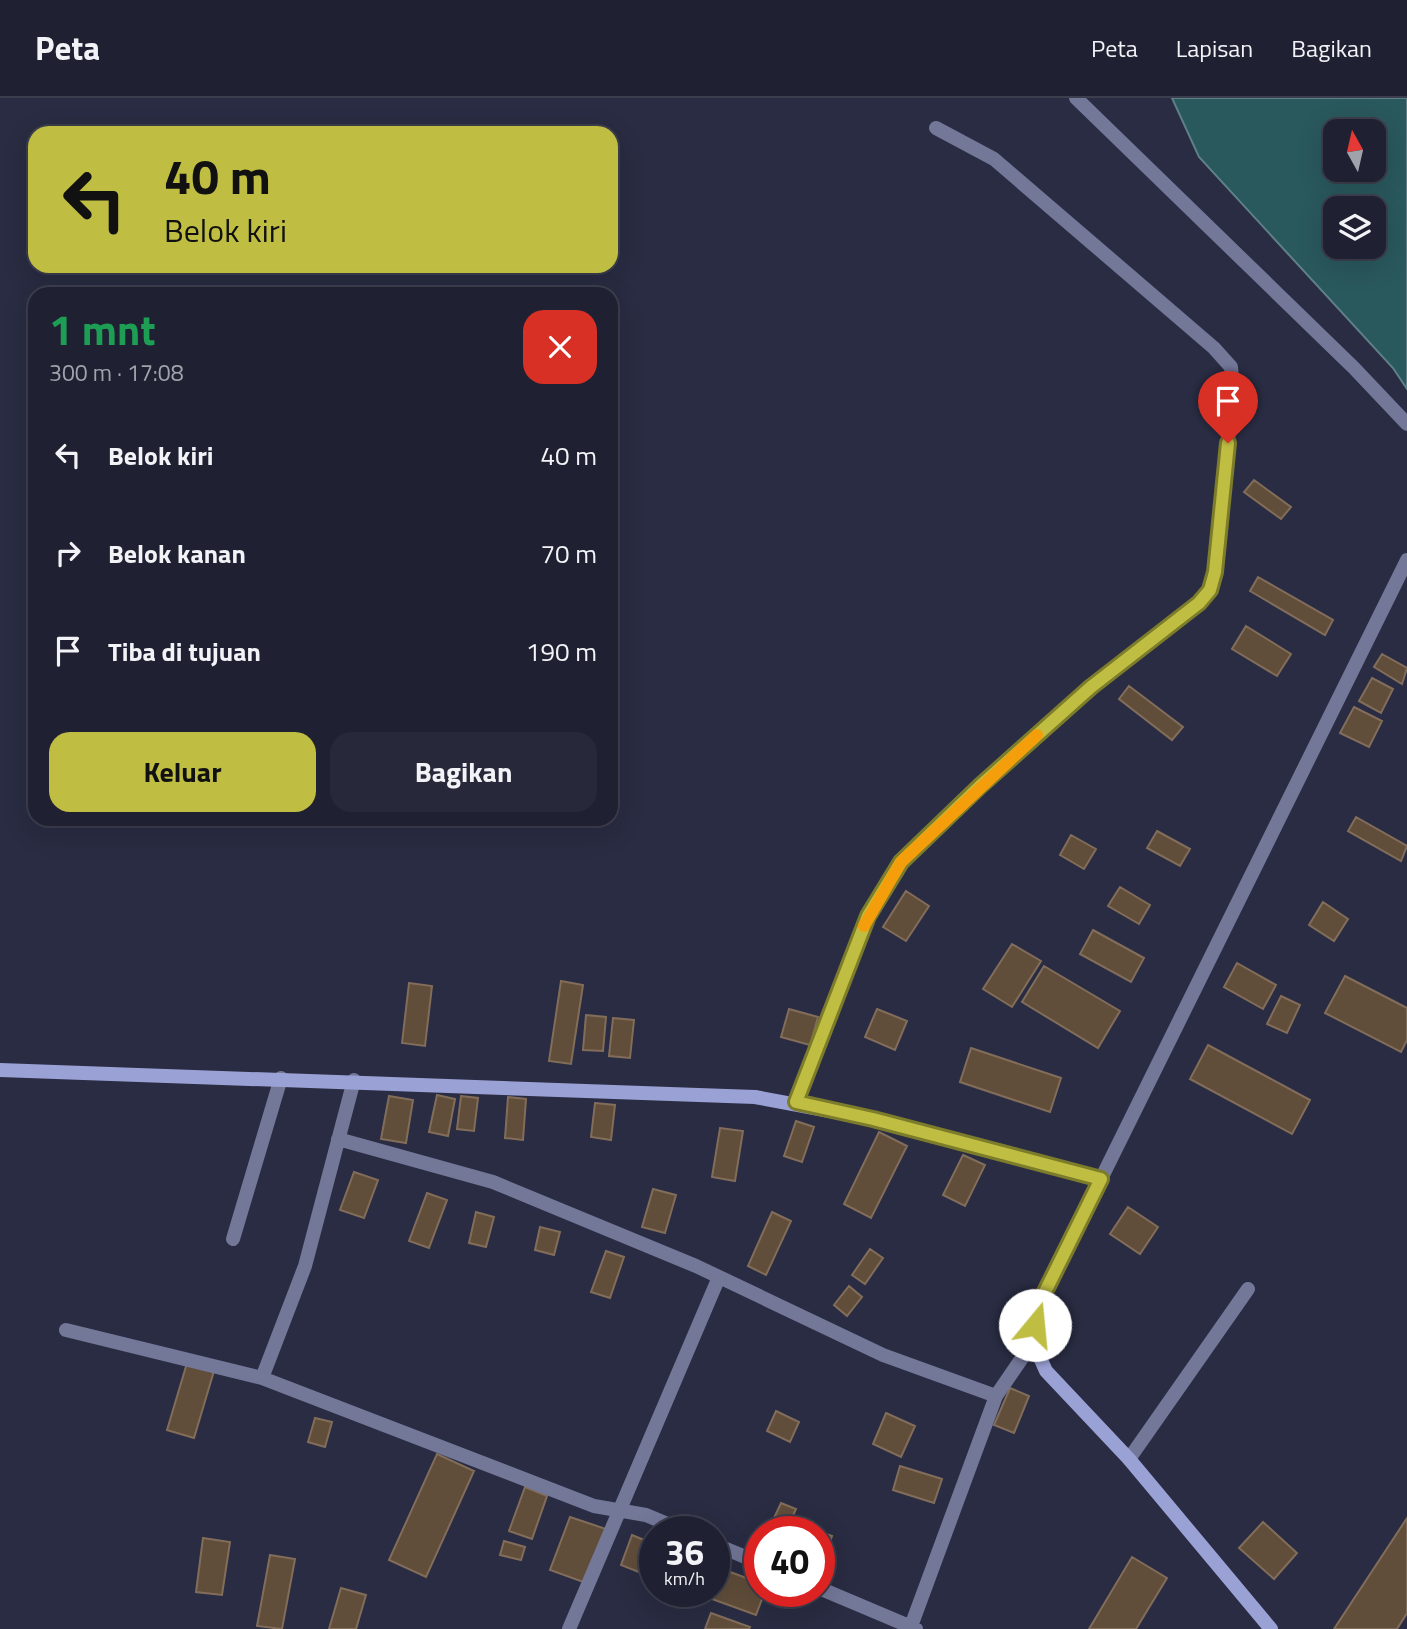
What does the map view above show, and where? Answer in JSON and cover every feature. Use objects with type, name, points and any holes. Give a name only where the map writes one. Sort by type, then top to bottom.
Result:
[{"type":"street","points":[[1076,98],[1354,368],[1407,424]]},
{"type":"street","points":[[796,1102],[868,916],[901,862],[980,786],[1091,687],[1199,603],[1210,590],[1215,572],[1233,390],[1231,367],[1214,348],[993,159],[936,128]]},
{"type":"street","points":[[835,1595],[912,1628],[996,1396],[1033,1342],[1037,1308],[1407,560]]},
{"type":"street","points":[[0,1070],[354,1080],[755,1097],[796,1102],[873,1119],[1101,1179]]},
{"type":"street","points":[[233,1239],[281,1078]]},
{"type":"street","points":[[262,1378],[305,1266],[354,1080]]},
{"type":"street","points":[[338,1139],[494,1182],[719,1277],[883,1354],[996,1396]]},
{"type":"street","points":[[569,1629],[719,1277]]},
{"type":"street","points":[[1129,1459],[1248,1289]]},
{"type":"street","points":[[66,1329],[262,1378],[594,1506],[648,1516]]},
{"type":"street","points":[[1033,1342],[1046,1371],[1129,1459],[1271,1629]]},
{"type":"shaded area","points":[[1172,98],[1407,98],[1407,389],[1393,368],[1199,157]]},
{"type":"building","points":[[1254,480],[1291,507],[1281,519],[1244,492]]},
{"type":"building","points":[[1258,577],[1333,620],[1325,635],[1250,591]]},
{"type":"building","points":[[1246,626],[1291,654],[1277,676],[1232,649]]},
{"type":"building","points":[[1382,654],[1407,668],[1402,684],[1374,667]]},
{"type":"building","points":[[1372,678],[1393,689],[1381,713],[1359,701]]},
{"type":"building","points":[[1129,686],[1183,727],[1172,740],[1119,699]]},
{"type":"building","points":[[1354,707],[1382,721],[1369,747],[1340,733]]},
{"type":"building","points":[[1356,817],[1407,846],[1401,861],[1348,831]]},
{"type":"building","points":[[1157,831],[1190,849],[1180,866],[1147,848]]},
{"type":"building","points":[[1071,835],[1096,849],[1084,869],[1060,855]]},
{"type":"building","points":[[1120,887],[1150,905],[1139,924],[1108,906]]},
{"type":"building","points":[[906,891],[929,906],[906,941],[883,927]]},
{"type":"building","points":[[1323,902],[1348,919],[1334,941],[1309,925]]},
{"type":"building","points":[[1093,930],[1144,958],[1131,982],[1080,954]]},
{"type":"building","points":[[1012,944],[1041,961],[1012,1007],[983,989]]},
{"type":"building","points":[[1237,963],[1276,985],[1263,1009],[1224,987]]},
{"type":"building","points":[[1044,966],[1120,1011],[1098,1048],[1022,1002]]},
{"type":"building","points":[[1345,976],[1407,1008],[1407,1040],[1401,1052],[1325,1013]]},
{"type":"building","points":[[561,981],[583,985],[571,1064],[549,1061]]},
{"type":"building","points":[[409,983],[432,986],[425,1046],[402,1043]]},
{"type":"building","points":[[1281,996],[1300,1005],[1287,1033],[1267,1024]]},
{"type":"building","points":[[789,1009],[818,1017],[810,1045],[781,1037]]},
{"type":"building","points":[[877,1009],[907,1021],[895,1050],[865,1037]]},
{"type":"building","points":[[586,1015],[606,1017],[603,1051],[583,1050]]},
{"type":"building","points":[[613,1018],[634,1020],[630,1058],[609,1056]]},
{"type":"building","points":[[1208,1045],[1310,1100],[1292,1134],[1190,1079]]},
{"type":"building","points":[[971,1048],[1061,1078],[1050,1112],[960,1082]]},
{"type":"building","points":[[437,1095],[455,1099],[448,1136],[429,1132]]},
{"type":"building","points":[[389,1096],[413,1100],[406,1143],[381,1139]]},
{"type":"building","points":[[461,1096],[478,1098],[474,1131],[457,1129]]},
{"type":"building","points":[[508,1097],[526,1099],[523,1140],[505,1138]]},
{"type":"building","points":[[595,1103],[615,1105],[611,1140],[591,1137]]},
{"type":"building","points":[[796,1121],[814,1127],[802,1162],[784,1156]]},
{"type":"building","points":[[720,1128],[743,1131],[735,1181],[712,1177]]},
{"type":"building","points":[[879,1132],[907,1146],[871,1218],[844,1204]]},
{"type":"building","points":[[963,1155],[985,1165],[965,1206],[943,1195]]},
{"type":"building","points":[[354,1172],[378,1180],[364,1218],[340,1210]]},
{"type":"building","points":[[653,1189],[676,1195],[665,1233],[642,1227]]},
{"type":"building","points":[[427,1193],[447,1200],[429,1248],[409,1241]]},
{"type":"building","points":[[1128,1207],[1158,1227],[1140,1254],[1110,1234]]},
{"type":"building","points":[[476,1212],[494,1217],[486,1247],[469,1243]]},
{"type":"building","points":[[772,1212],[791,1221],[766,1275],[748,1266]]},
{"type":"building","points":[[540,1227],[560,1232],[554,1255],[535,1250]]},
{"type":"building","points":[[870,1249],[883,1258],[865,1284],[852,1275]]},
{"type":"building","points":[[606,1251],[624,1257],[610,1298],[591,1292]]},
{"type":"building","points":[[849,1286],[862,1297],[847,1316],[834,1305]]},
{"type":"building","points":[[187,1363],[214,1371],[194,1438],[167,1430]]},
{"type":"building","points":[[1010,1388],[1029,1396],[1014,1433],[994,1425]]},
{"type":"building","points":[[776,1411],[799,1422],[790,1442],[767,1431]]},
{"type":"building","points":[[886,1413],[915,1426],[901,1457],[873,1444]]},
{"type":"building","points":[[315,1418],[332,1422],[325,1447],[308,1442]]},
{"type":"building","points":[[437,1454],[474,1471],[426,1577],[389,1560]]},
{"type":"building","points":[[900,1466],[942,1479],[934,1503],[893,1490]]},
{"type":"building","points":[[525,1487],[547,1496],[532,1539],[509,1531]]},
{"type":"building","points":[[781,1503],[796,1509],[793,1516],[775,1516]]},
{"type":"building","points":[[570,1517],[606,1529],[586,1583],[550,1570]]},
{"type":"building","points":[[1407,1518],[1407,1613],[1397,1629],[1334,1629]]},
{"type":"building","points":[[1263,1522],[1297,1553],[1274,1579],[1239,1548]]},
{"type":"building","points":[[632,1535],[639,1538],[639,1572],[621,1565]]},
{"type":"building","points":[[203,1538],[230,1542],[222,1595],[196,1592]]},
{"type":"building","points":[[504,1541],[525,1547],[521,1560],[500,1555]]},
{"type":"building","points":[[270,1555],[295,1559],[282,1629],[257,1626]]},
{"type":"building","points":[[1132,1557],[1167,1578],[1136,1629],[1089,1629]]},
{"type":"building","points":[[730,1572],[744,1577],[744,1607],[759,1607],[756,1615],[730,1606]]},
{"type":"building","points":[[341,1588],[366,1595],[356,1629],[329,1629]]},
{"type":"building","points":[[711,1613],[750,1627],[705,1629]]},
{"type":"slow traffic","points":[[864,926],[901,862],[1037,735]]},
{"type":"route","points":[[1035,1325],[1037,1308],[1101,1179],[873,1119],[796,1102],[868,916],[901,862],[980,786],[1091,687],[1199,603],[1210,590],[1215,572],[1228,443]]}]
